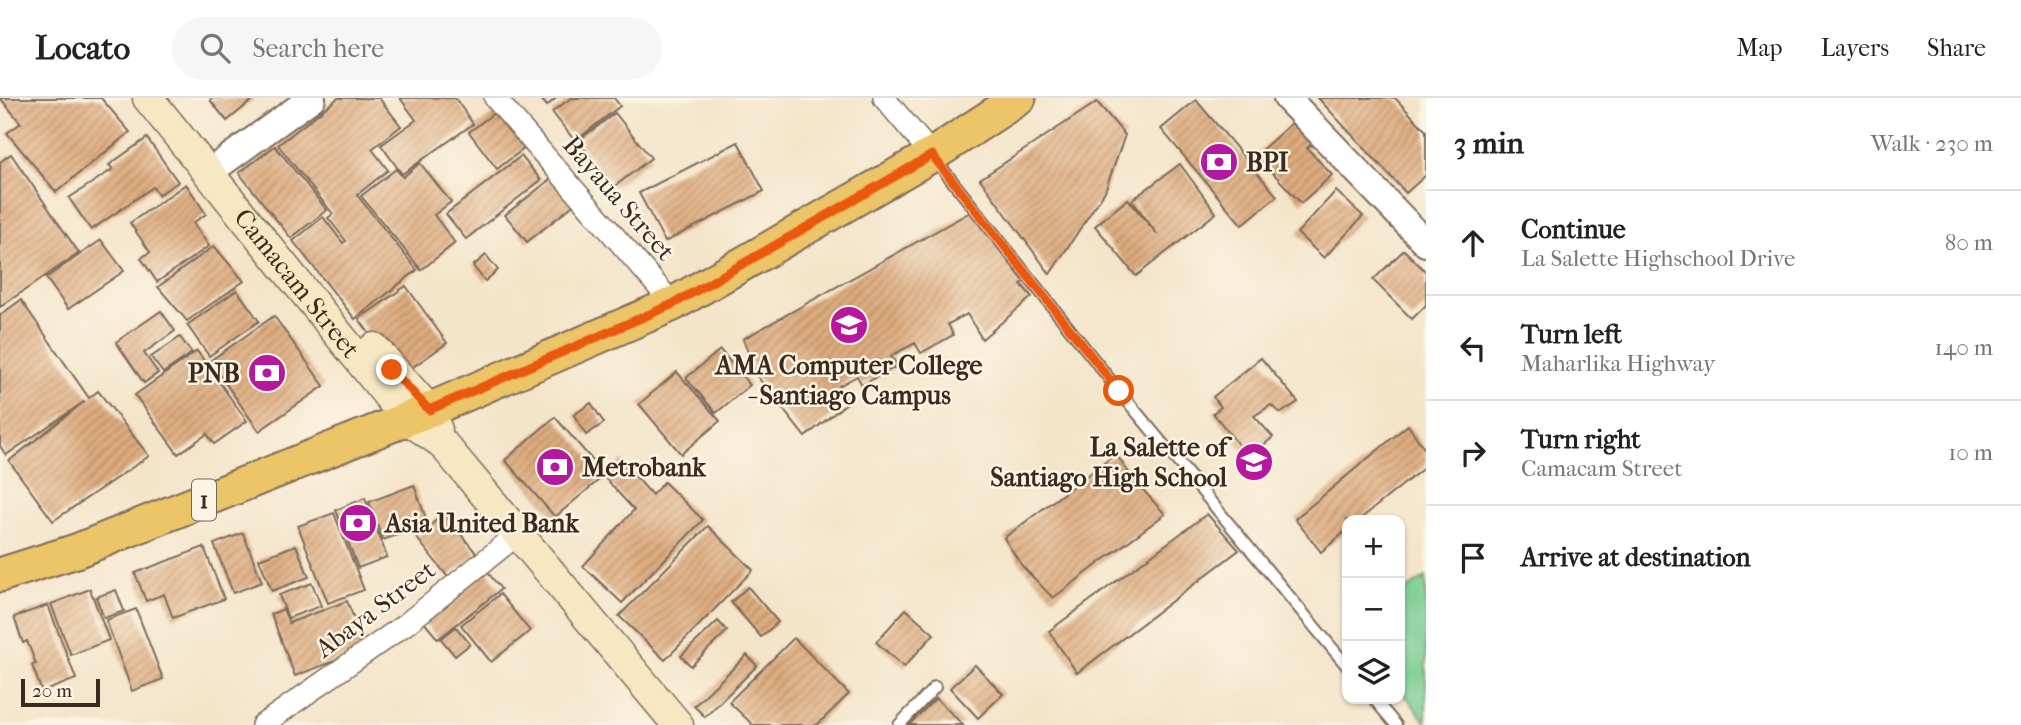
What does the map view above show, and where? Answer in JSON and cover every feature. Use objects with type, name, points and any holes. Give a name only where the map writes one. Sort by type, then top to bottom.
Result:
[{"type":"main road","name":"Camacam Street","points":[[148,98],[214,169],[678,725]]},
{"type":"main road","name":"Camacam Street","points":[[169,98],[214,169]]},
{"type":"main road","name":"1","points":[[0,575],[76,551],[418,414],[673,304],[932,155],[1019,98]]},
{"type":"street","points":[[214,169],[312,98]]},
{"type":"street","name":"Bayaua Street","points":[[495,98],[673,304]]},
{"type":"street","points":[[884,98],[932,155]]},
{"type":"street","points":[[1287,98],[1426,243]]},
{"type":"street","name":"Abaya Street","points":[[262,725],[405,625],[519,534]]},
{"type":"lane","points":[[932,155],[1119,391],[1342,660]]},
{"type":"lane","points":[[899,725],[934,687]]},
{"type":"lane","points":[[1378,704],[1396,725]]},
{"type":"green space","points":[[1426,577],[1426,723],[1405,695],[1405,591]]},
{"type":"building","points":[[0,98],[101,98],[130,132],[56,192],[7,133],[21,123]]},
{"type":"building","points":[[255,98],[227,121],[210,100]]},
{"type":"building","points":[[338,98],[379,98],[401,126],[372,149],[388,170],[357,195],[417,270],[355,319],[293,241],[323,217],[343,243],[346,241],[328,218],[333,214],[278,145]]},
{"type":"building","points":[[400,98],[455,98],[473,124],[402,174],[381,145],[416,120]]},
{"type":"building","points":[[540,98],[556,98],[547,106]]},
{"type":"building","points":[[571,98],[614,98],[620,106],[575,141],[552,112]]},
{"type":"building","points":[[1318,98],[1395,98],[1426,131],[1426,175],[1406,193]]},
{"type":"building","name":"BPI","points":[[1196,100],[1277,196],[1242,225],[1161,129]]},
{"type":"building","points":[[1097,102],[1125,135],[1105,191],[1050,274],[980,179]]},
{"type":"building","points":[[498,110],[526,147],[497,169],[469,132]]},
{"type":"building","points":[[615,113],[651,158],[614,187],[578,141]]},
{"type":"building","points":[[1295,120],[1315,141],[1307,148],[1332,175],[1301,203],[1256,155]]},
{"type":"building","points":[[147,138],[178,182],[158,195],[153,187],[91,230],[69,198],[113,169],[109,165]]},
{"type":"building","points":[[738,142],[764,191],[665,242],[639,193]]},
{"type":"building","points":[[275,146],[327,210],[291,238],[239,173]]},
{"type":"building","points":[[11,154],[79,253],[0,307],[0,162]]},
{"type":"building","points":[[521,156],[541,180],[466,239],[446,214]]},
{"type":"building","points":[[420,163],[451,202],[434,215],[455,243],[421,270],[361,196],[396,169],[403,177]]},
{"type":"building","points":[[1180,164],[1216,213],[1136,276],[1095,226],[1128,199],[1157,234],[1132,200]]},
{"type":"building","points":[[556,175],[577,202],[527,242],[505,215]]},
{"type":"building","points":[[186,184],[206,214],[193,223],[209,246],[157,282],[141,258],[150,252],[130,223]]},
{"type":"building","points":[[1336,191],[1363,216],[1324,258],[1297,233]]},
{"type":"building","points":[[974,210],[1025,282],[1021,284],[1032,297],[982,339],[967,314],[948,324],[953,335],[921,353],[915,343],[891,356],[897,366],[862,385],[857,376],[839,386],[848,402],[805,437],[757,376],[743,339]]},
{"type":"building","points":[[101,240],[124,271],[68,309],[46,278]]},
{"type":"building","points":[[214,246],[244,281],[187,321],[158,287]]},
{"type":"building","points":[[1404,250],[1426,272],[1426,305],[1412,319],[1373,280]]},
{"type":"building","points":[[486,255],[498,270],[485,281],[473,266]]},
{"type":"building","points":[[406,286],[447,343],[400,376],[359,319]]},
{"type":"building","points":[[237,290],[259,321],[209,356],[187,325]]},
{"type":"building","points":[[21,300],[89,398],[98,391],[149,456],[53,521],[9,461],[85,401],[6,455],[0,446],[0,315]]},
{"type":"building","points":[[161,311],[175,331],[144,353],[158,373],[144,383],[116,342]]},
{"type":"building","name":"PNB","points":[[274,316],[324,386],[259,431],[210,361]]},
{"type":"building","points":[[180,337],[192,353],[163,373],[151,357]]},
{"type":"building","points":[[720,350],[750,385],[716,413],[686,378]]},
{"type":"building","points":[[197,351],[247,421],[214,444],[207,434],[178,454],[135,395]]},
{"type":"building","points":[[1261,358],[1298,402],[1281,413],[1271,405],[1254,416],[1273,437],[1249,458],[1213,413],[1221,407],[1213,397]]},
{"type":"building","points":[[677,372],[720,421],[681,454],[639,404]]},
{"type":"building","points":[[591,403],[604,423],[586,435],[574,415]]},
{"type":"building","name":"Metrobank","points":[[555,417],[605,475],[555,517],[505,460]]},
{"type":"building","points":[[1408,425],[1426,451],[1426,466],[1365,515],[1342,515],[1342,534],[1321,552],[1295,519]]},
{"type":"building","points":[[1116,454],[1134,480],[1165,514],[1053,598],[1022,566],[1004,538]]},
{"type":"building","points":[[622,461],[652,495],[664,482],[703,520],[622,603],[583,566],[634,510],[605,478]]},
{"type":"building","points":[[414,485],[428,524],[383,540],[369,502]]},
{"type":"building","points":[[365,498],[387,557],[358,568],[336,510]]},
{"type":"building","points":[[334,513],[364,590],[328,603],[298,526]]},
{"type":"building","points":[[444,514],[477,554],[448,577],[416,537]]},
{"type":"building","points":[[1207,514],[1239,550],[1077,673],[1049,631]]},
{"type":"building","points":[[708,526],[753,570],[665,660],[619,616]]},
{"type":"building","points":[[243,533],[262,582],[233,593],[214,544]]},
{"type":"building","points":[[296,545],[309,577],[272,591],[259,559]]},
{"type":"building","points":[[204,547],[224,599],[173,618],[164,594],[146,601],[135,573]]},
{"type":"building","points":[[485,569],[501,589],[438,639],[422,620]]},
{"type":"building","points":[[312,583],[321,606],[288,618],[279,595]]},
{"type":"building","points":[[748,587],[778,622],[761,637],[731,602]]},
{"type":"building","points":[[90,589],[109,640],[71,655],[51,604]]},
{"type":"building","points":[[116,590],[124,611],[104,618],[96,597]]},
{"type":"building","points":[[500,594],[530,631],[491,662],[461,625]]},
{"type":"building","points":[[347,601],[366,649],[295,676],[271,614],[283,609],[289,623]]},
{"type":"building","points":[[48,605],[76,679],[42,692],[32,665],[36,664],[27,641],[23,643],[14,617]]},
{"type":"building","points":[[136,609],[163,679],[132,691],[106,620]]},
{"type":"building","points":[[906,609],[934,634],[904,667],[876,642]]},
{"type":"building","points":[[718,621],[727,631],[691,666],[681,656]]},
{"type":"building","points":[[456,627],[470,644],[455,656],[441,639]]},
{"type":"building","points":[[794,638],[849,694],[817,725],[753,725],[729,702]]},
{"type":"building","points":[[747,655],[757,666],[705,717],[694,706]]},
{"type":"building","points":[[975,665],[1003,694],[978,718],[950,688]]},
{"type":"building","points":[[936,698],[963,725],[909,725]]},
{"type":"place","name":"BPI","points":[[1219,162]]},
{"type":"place","name":"AMA Computer College - Santiago Campus","points":[[849,325]]},
{"type":"place","name":"PNB","points":[[267,373]]},
{"type":"place","name":"La Salette of Santiago High School","points":[[1254,462]]},
{"type":"place","name":"Metrobank","points":[[555,467]]},
{"type":"place","name":"Asia United Bank","points":[[358,523]]},
{"type":"route","points":[[392,370],[429,410],[673,304],[932,155],[1119,391]]}]
